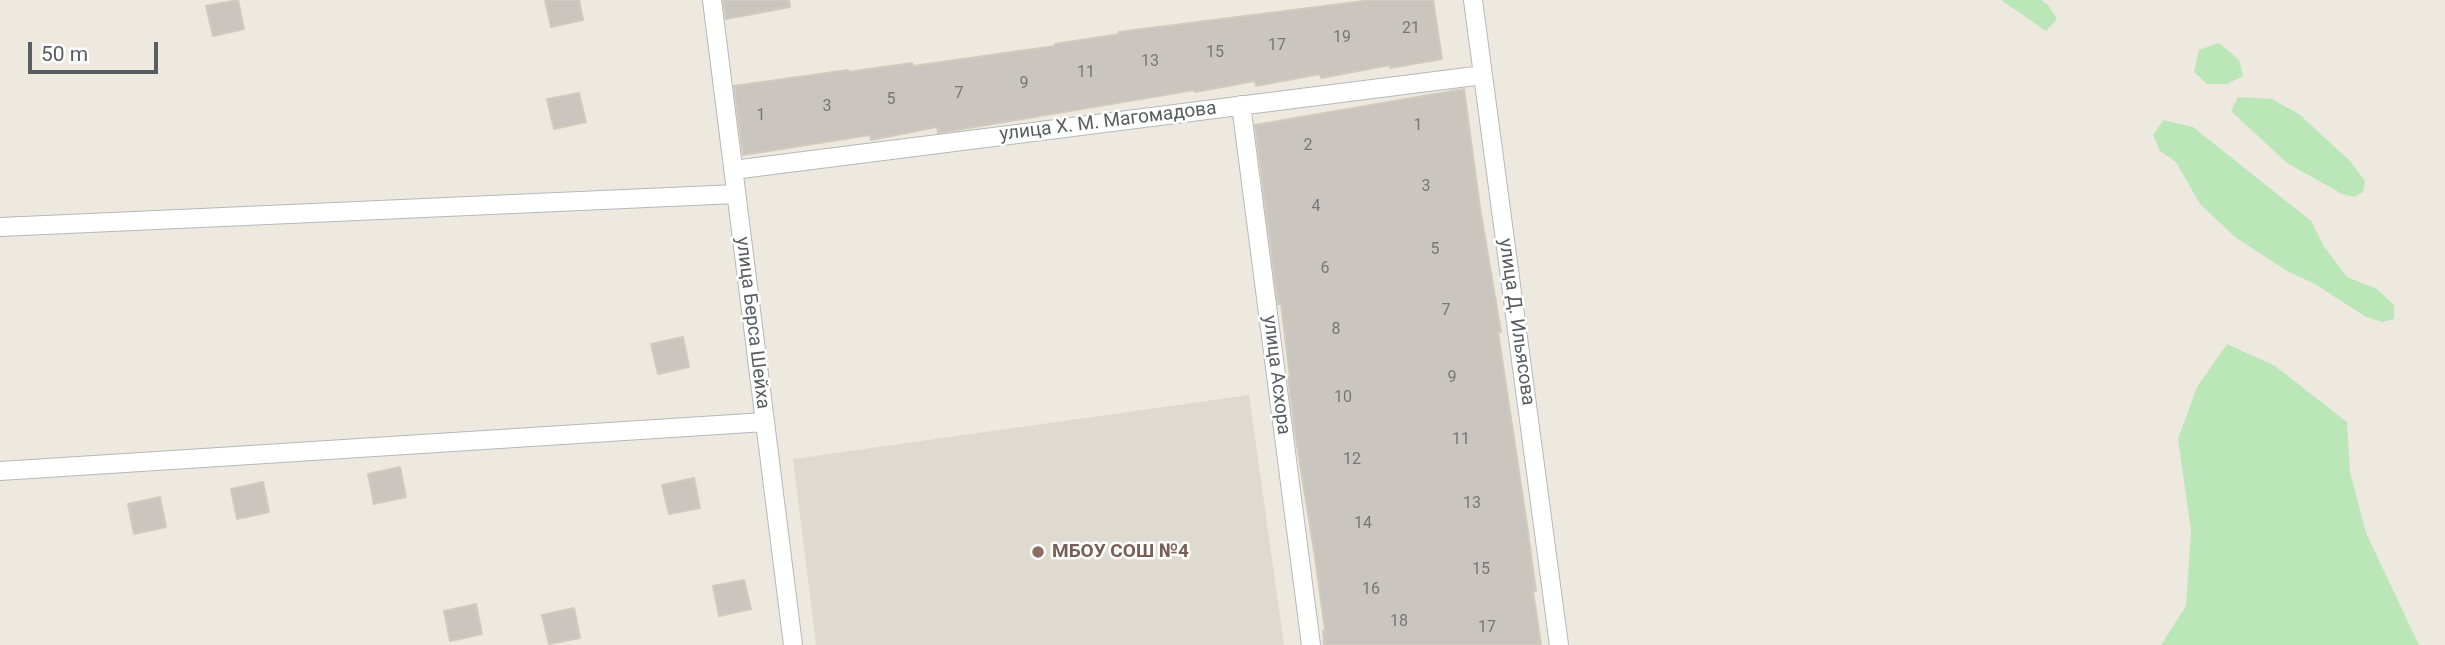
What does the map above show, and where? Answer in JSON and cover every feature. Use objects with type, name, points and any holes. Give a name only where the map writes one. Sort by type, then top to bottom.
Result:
[{"type":"street","name":"улица Берса Шейха","points":[[712,0],[793,645]]},
{"type":"street","name":"улица Д. Ильясова","points":[[1473,0],[1559,645]]},
{"type":"street","name":"улица Х. М. Магомадова","points":[[733,170],[1483,75]]},
{"type":"street","name":"улица Асхора","points":[[1241,105],[1311,645]]},
{"type":"street","points":[[0,227],[736,194]]},
{"type":"street","points":[[0,471],[765,422]]},
{"type":"shaded area","name":"МБОУ СОШ №4","points":[[1249,395],[1284,645],[816,645],[793,459]]},
{"type":"green space","points":[[2001,0],[2041,0],[2048,5],[2057,19],[2046,31]]},
{"type":"green space","points":[[2219,43],[2239,60],[2243,76],[2227,84],[2207,84],[2194,72],[2199,50]]},
{"type":"green space","points":[[2238,97],[2272,99],[2299,114],[2349,160],[2365,181],[2363,192],[2354,197],[2342,194],[2287,163],[2231,111]]},
{"type":"green space","points":[[2163,120],[2193,127],[2311,221],[2325,248],[2347,277],[2377,289],[2394,305],[2394,319],[2383,322],[2366,317],[2235,237],[2200,204],[2176,162],[2160,151],[2153,135]]},
{"type":"green space","points":[[2227,344],[2275,366],[2347,422],[2350,472],[2366,533],[2419,645],[2161,645],[2186,606],[2191,531],[2178,439],[2197,387]]},
{"type":"building","points":[[238,0],[244,29],[213,36],[206,6]]},
{"type":"building","points":[[545,0],[579,0],[583,20],[551,27]]},
{"type":"building","points":[[723,0],[789,0],[790,7],[726,19]]},
{"type":"building","points":[[1372,0],[1433,0],[1442,59],[1390,68],[1390,65],[1321,78],[1320,74],[1256,86],[1255,81],[938,133],[937,127],[871,140],[870,135],[743,155],[734,86],[848,70],[912,63],[913,66],[1055,46],[1120,34],[1119,32]]},
{"type":"building","points":[[1464,89],[1501,332],[1498,332],[1527,525],[1541,645],[1324,645],[1325,630],[1295,433],[1281,304],[1278,304],[1255,125]]},
{"type":"building","points":[[579,93],[586,122],[554,129],[547,99]]},
{"type":"building","points":[[683,337],[689,367],[658,374],[651,344]]},
{"type":"building","points":[[400,467],[406,497],[374,504],[368,474]]},
{"type":"building","points":[[694,478],[700,508],[669,514],[662,485]]},
{"type":"building","points":[[263,482],[269,512],[237,519],[231,489]]},
{"type":"building","points":[[160,497],[166,527],[134,534],[128,504]]},
{"type":"building","points":[[744,580],[751,609],[719,616],[713,586]]},
{"type":"building","points":[[476,604],[482,634],[450,641],[444,611]]},
{"type":"building","points":[[574,608],[580,638],[549,644],[542,615]]},
{"type":"place","name":"МБОУ СОШ №4","points":[[1038,552]]}]
